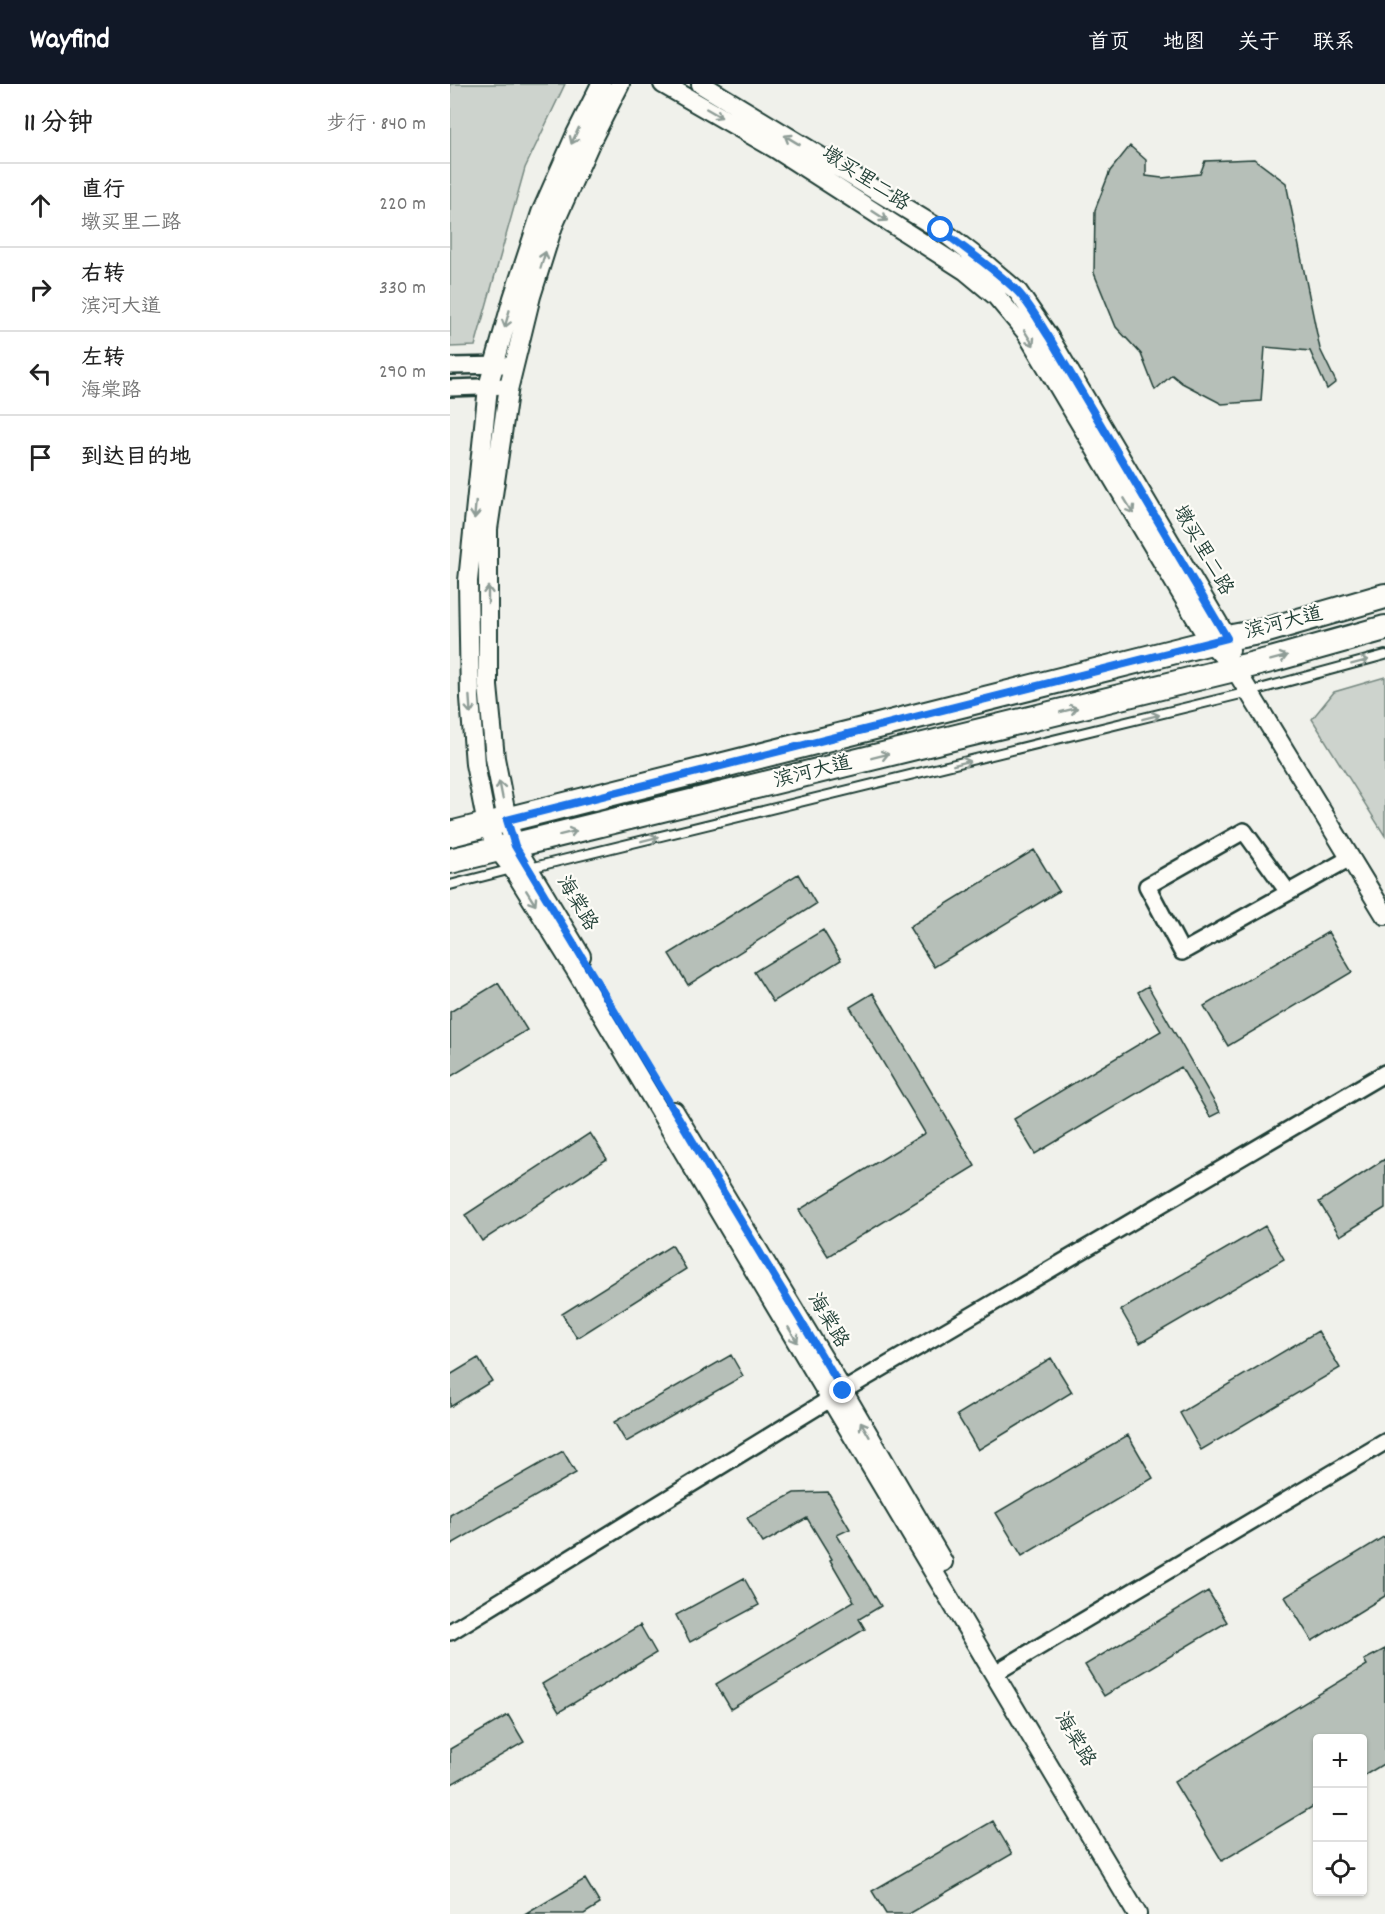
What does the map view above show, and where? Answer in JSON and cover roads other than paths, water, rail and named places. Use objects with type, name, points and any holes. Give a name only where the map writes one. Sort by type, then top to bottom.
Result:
[{"type":"main road","name":"滨河大道","points":[[450,834],[1218,640],[1264,631],[1385,596]]},
{"type":"main road","name":"滨河大道","points":[[450,861],[514,858],[1385,628]]},
{"type":"street","points":[[497,822],[475,764],[470,698],[468,580],[488,387],[513,298],[541,213],[576,134],[602,84]]},
{"type":"street","points":[[497,822],[495,758],[488,686],[488,529],[509,386],[531,296],[554,226],[590,143],[621,84]]},
{"type":"street","name":"墩买里二路","points":[[663,84],[776,149],[966,272],[996,296],[1026,332],[1218,640]]},
{"type":"street","name":"墩买里二路","points":[[701,84],[941,230],[1018,292],[1049,337],[1235,669],[1385,915]]},
{"type":"street","points":[[450,366],[514,364]]},
{"type":"street","points":[[450,388],[509,386]]},
{"type":"street","name":"海棠路","points":[[497,822],[514,858],[575,969],[836,1395],[1000,1670],[1151,1914]]},
{"type":"street","points":[[1288,892],[1244,831],[1147,886],[1182,952],[1350,858]]},
{"type":"street","points":[[450,1632],[836,1395],[1385,1073]]},
{"type":"street","points":[[1000,1670],[1385,1442]]},
{"type":"street","name":"海棠路","points":[[1000,1670],[1137,1914]]},
{"type":"lane","points":[[450,885],[514,858],[1249,692],[1385,655]]}]
